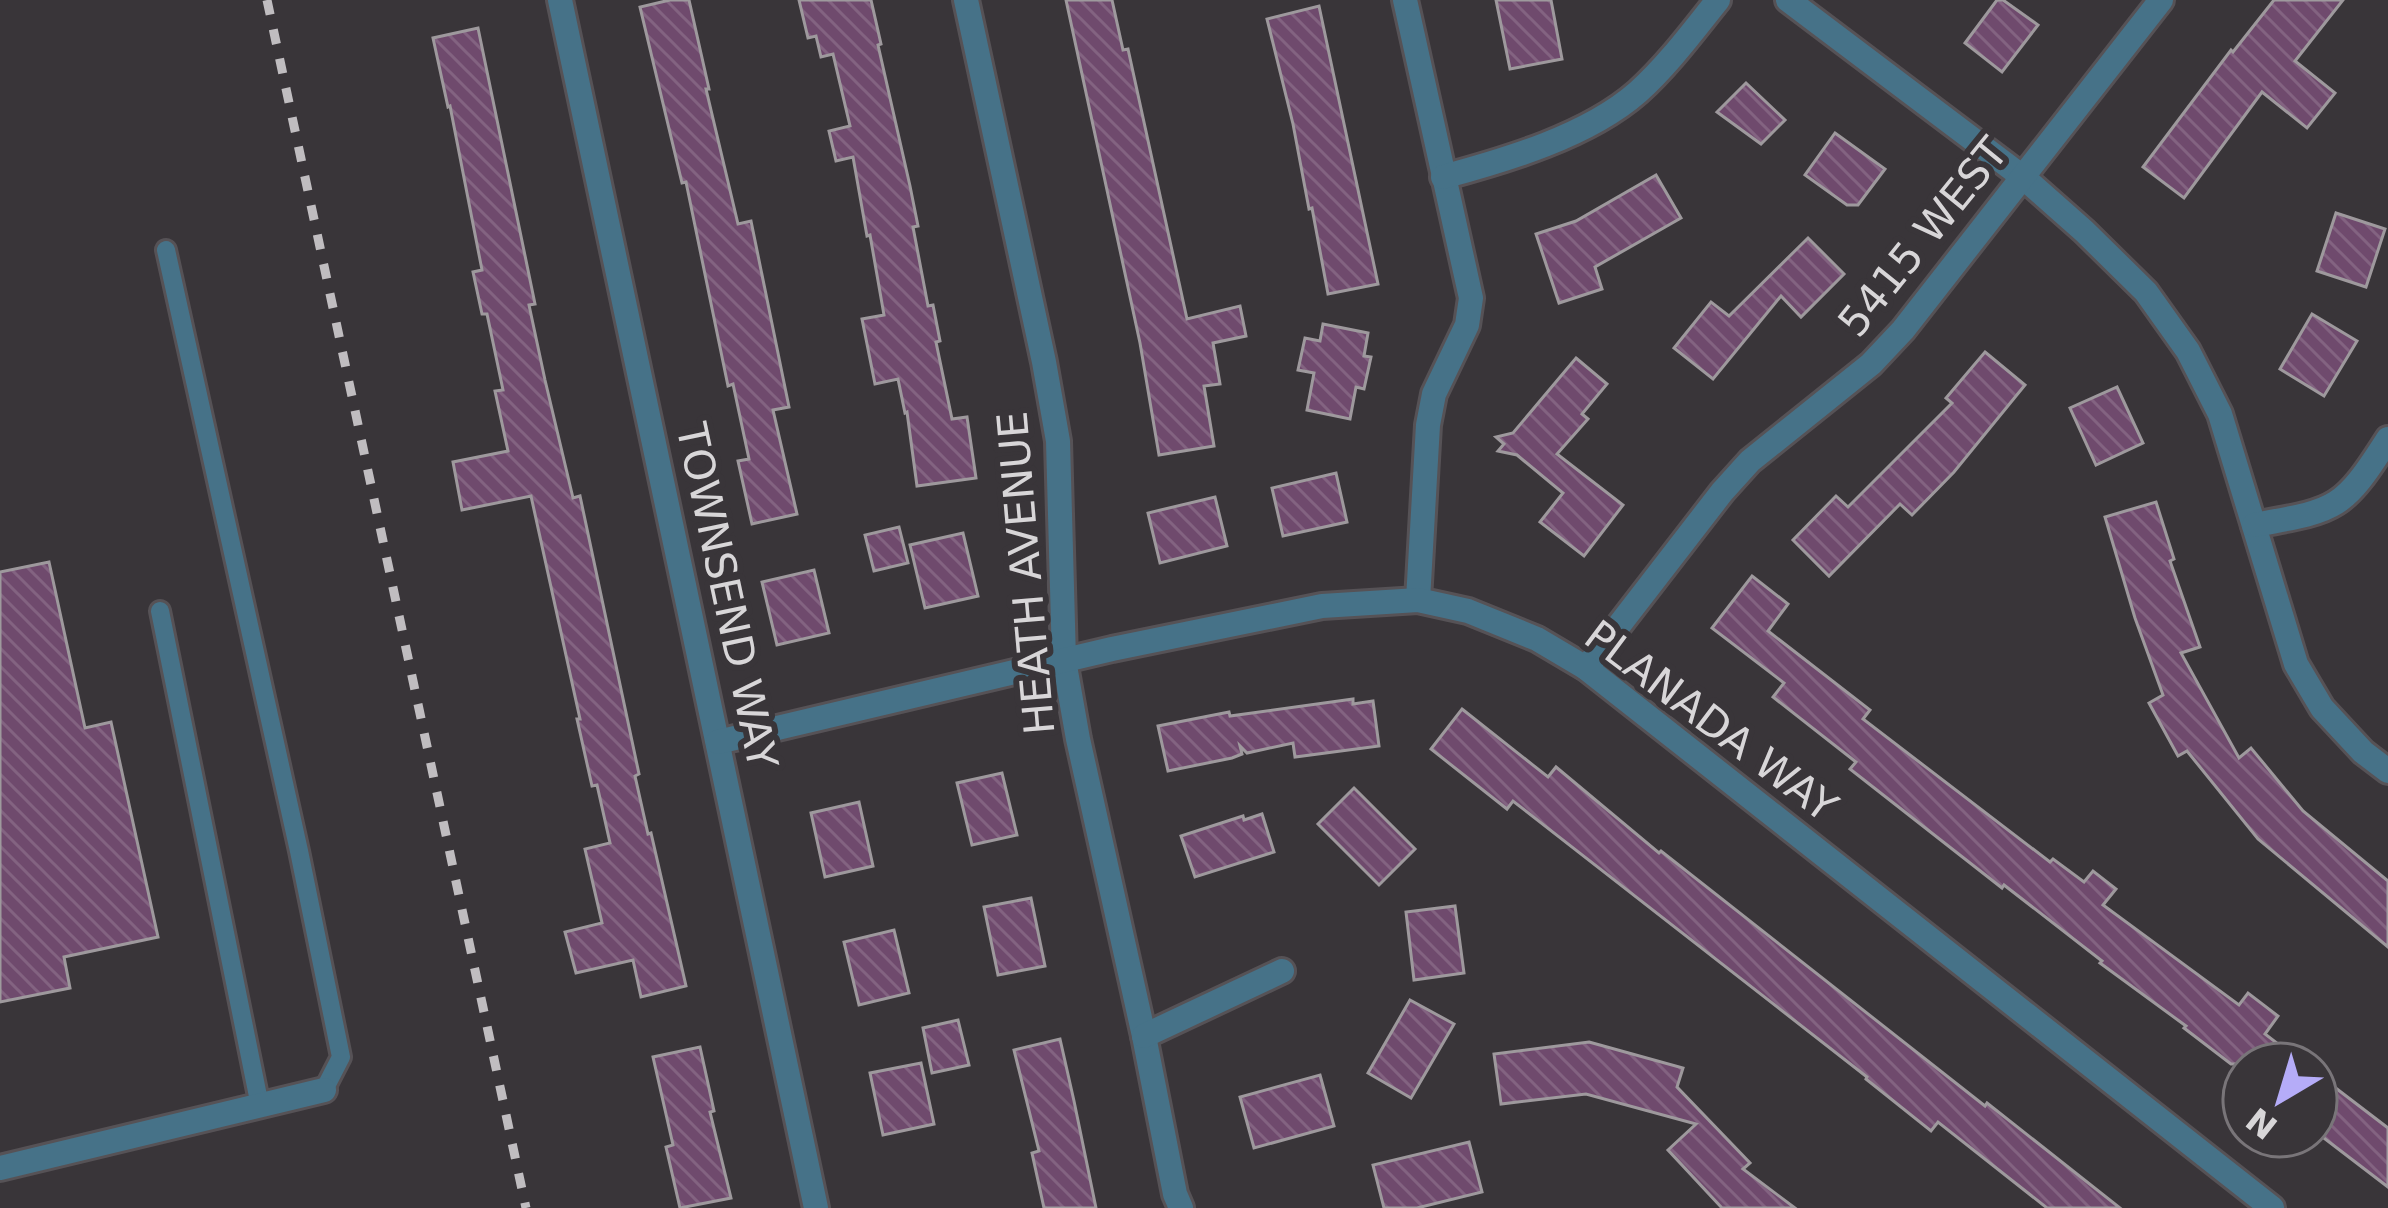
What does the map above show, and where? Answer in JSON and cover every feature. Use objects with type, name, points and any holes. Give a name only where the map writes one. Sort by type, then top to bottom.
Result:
[{"type":"street","name":"TOWNSEND WAY","points":[[560,0],[816,1208]]},
{"type":"street","name":"HEATH AVENUE","points":[[966,0],[1058,441],[1064,660],[1180,1208]]},
{"type":"street","points":[[1405,0],[1471,298],[1467,325],[1431,409],[1418,600]]},
{"type":"street","points":[[1443,177],[1537,148],[1637,93],[1718,0]]},
{"type":"street","points":[[1788,0],[2024,178],[2146,292],[2188,351],[2220,414],[2296,664],[2322,708],[2362,752],[2388,771]]},
{"type":"street","name":"5415 WEST","points":[[1586,668],[1750,460],[1871,364],[1903,330],[2162,0]]},
{"type":"street","points":[[2254,525],[2329,510],[2352,492],[2388,439]]},
{"type":"street","name":"PLANADA WAY","points":[[718,742],[1322,605],[1418,600],[1468,611],[1538,639],[1586,668],[2272,1208]]},
{"type":"street","points":[[1144,1036],[1282,971]]},
{"type":"street","points":[[0,1168],[324,1090]]},
{"type":"lane","points":[[166,250],[341,1057],[324,1090]]},
{"type":"lane","points":[[160,611],[260,1106]]},
{"type":"building","points":[[689,0],[738,224],[751,221],[789,407],[773,410],[797,514],[752,524],[738,461],[749,459],[733,384],[728,386],[686,182],[682,183],[640,7]]},
{"type":"building","points":[[799,0],[871,0],[952,419],[967,417],[976,478],[917,486],[898,379],[875,384],[862,319],[884,315],[870,235],[853,157],[836,161],[829,131],[850,126],[833,54],[821,57],[816,36],[808,38]]},
{"type":"building","points":[[1066,0],[1112,0],[1123,50],[1128,49],[1187,319],[1240,306],[1246,336],[1213,343],[1220,384],[1204,386],[1214,446],[1159,455],[1140,343]]},
{"type":"building","points":[[1496,0],[1551,0],[1562,59],[1510,69]]},
{"type":"building","points":[[1997,0],[2038,25],[2002,72],[1965,43]]},
{"type":"building","points":[[2274,0],[2343,0],[2295,61],[2335,93],[2307,128],[2262,92],[2184,198],[2143,167]]},
{"type":"building","points":[[1319,6],[1378,284],[1328,294],[1267,19]]},
{"type":"building","points":[[478,28],[535,304],[529,305],[545,380],[573,498],[580,496],[639,774],[635,776],[686,986],[641,997],[633,960],[576,973],[565,932],[602,923],[585,849],[610,843],[597,785],[592,786],[531,496],[462,510],[453,462],[508,451],[495,391],[503,390],[473,272],[482,270],[433,38]]},
{"type":"building","points":[[1746,83],[1785,120],[1761,144],[1717,112]]},
{"type":"building","points":[[1835,133],[1885,169],[1858,205],[1847,205],[1805,175]]},
{"type":"building","points":[[1656,175],[1681,218],[1595,267],[1602,289],[1559,303],[1536,234],[1576,221]]},
{"type":"building","points":[[2336,213],[2385,229],[2366,287],[2317,271]]},
{"type":"building","points":[[1808,238],[1844,274],[1801,317],[1781,296],[1713,379],[1674,348],[1711,302],[1729,316]]},
{"type":"building","points":[[2312,314],[2357,341],[2324,396],[2280,369]]},
{"type":"building","points":[[1323,324],[1368,333],[1364,356],[1371,357],[1364,389],[1356,387],[1350,419],[1307,410],[1314,373],[1298,370],[1305,338],[1320,341]]},
{"type":"building","points":[[1985,352],[2025,385],[1912,515],[1900,504],[1829,576],[1793,540],[1836,496],[1848,507],[1952,403],[1946,398]]},
{"type":"building","points":[[1576,358],[1607,384],[1582,414],[1588,419],[1557,454],[1623,505],[1584,556],[1540,522],[1563,493],[1517,455],[1498,451],[1504,444],[1496,437],[1513,433]]},
{"type":"building","points":[[2117,387],[2143,443],[2096,465],[2070,408]]},
{"type":"building","points":[[1336,473],[1347,522],[1283,536],[1272,488]]},
{"type":"building","points":[[1215,497],[1227,546],[1160,563],[1148,513]]},
{"type":"building","points":[[2156,502],[2174,559],[2170,561],[2200,647],[2181,653],[2239,758],[2251,748],[2303,811],[2388,881],[2388,947],[2258,839],[2187,751],[2178,756],[2149,703],[2163,695],[2105,517]]},
{"type":"building","points":[[899,527],[908,563],[874,571],[865,535]]},
{"type":"building","points":[[963,533],[978,596],[925,608],[910,545]]},
{"type":"building","points":[[49,562],[85,728],[111,722],[158,937],[64,957],[70,988],[0,1002],[0,572]]},
{"type":"building","points":[[814,570],[829,633],[777,645],[762,582]]},
{"type":"building","points":[[1752,576],[1788,604],[1768,631],[1870,710],[1863,719],[2050,862],[2053,859],[2084,882],[2093,871],[2116,889],[2103,905],[2239,1005],[2248,993],[2278,1016],[2265,1034],[2273,1040],[2220,1040],[2220,1056],[1850,769],[1856,762],[1773,697],[1784,683],[1712,628]]},
{"type":"building","points":[[1353,699],[1353,704],[1373,701],[1379,746],[1295,757],[1293,743],[1247,753],[1240,746],[1242,754],[1232,758],[1168,771],[1158,726],[1229,712],[1230,716]]},
{"type":"building","points":[[1462,709],[1548,777],[1556,767],[1659,853],[2120,1208],[2047,1208],[1938,1122],[1931,1131],[1513,801],[1507,809],[1431,749]]},
{"type":"building","points":[[1002,773],[1017,835],[972,845],[957,783]]},
{"type":"building","points":[[1354,788],[1415,849],[1379,885],[1318,824]]},
{"type":"building","points":[[859,802],[873,866],[825,877],[811,813]]},
{"type":"building","points":[[1262,814],[1274,852],[1195,877],[1181,836]]},
{"type":"building","points":[[1031,898],[1045,966],[998,975],[984,907]]},
{"type":"building","points":[[1455,906],[1464,973],[1414,980],[1406,912]]},
{"type":"building","points":[[894,930],[909,993],[859,1005],[844,942]]},
{"type":"building","points":[[1410,1000],[1454,1024],[1411,1098],[1368,1073]]},
{"type":"building","points":[[958,1020],[969,1065],[932,1073],[923,1028]]},
{"type":"building","points":[[1060,1039],[1096,1208],[1044,1208],[1032,1153],[1039,1151],[1014,1050]]},
{"type":"building","points":[[1589,1042],[1683,1068],[1677,1087],[1750,1163],[1743,1169],[1795,1208],[1722,1208],[1668,1150],[1696,1124],[1586,1094],[1501,1104],[1494,1054]]},
{"type":"building","points":[[700,1047],[731,1198],[680,1208],[666,1147],[673,1145],[653,1057]]},
{"type":"building","points":[[921,1063],[934,1124],[883,1135],[870,1073]]},
{"type":"building","points":[[1320,1075],[1334,1126],[1254,1148],[1240,1097]]},
{"type":"building","points":[[2340,1091],[2388,1128],[2388,1187],[2340,1150]]},
{"type":"building","points":[[1469,1142],[1482,1192],[1417,1208],[1384,1208],[1373,1165]]},
{"type":"railway","points":[[267,0],[526,1208]]}]
